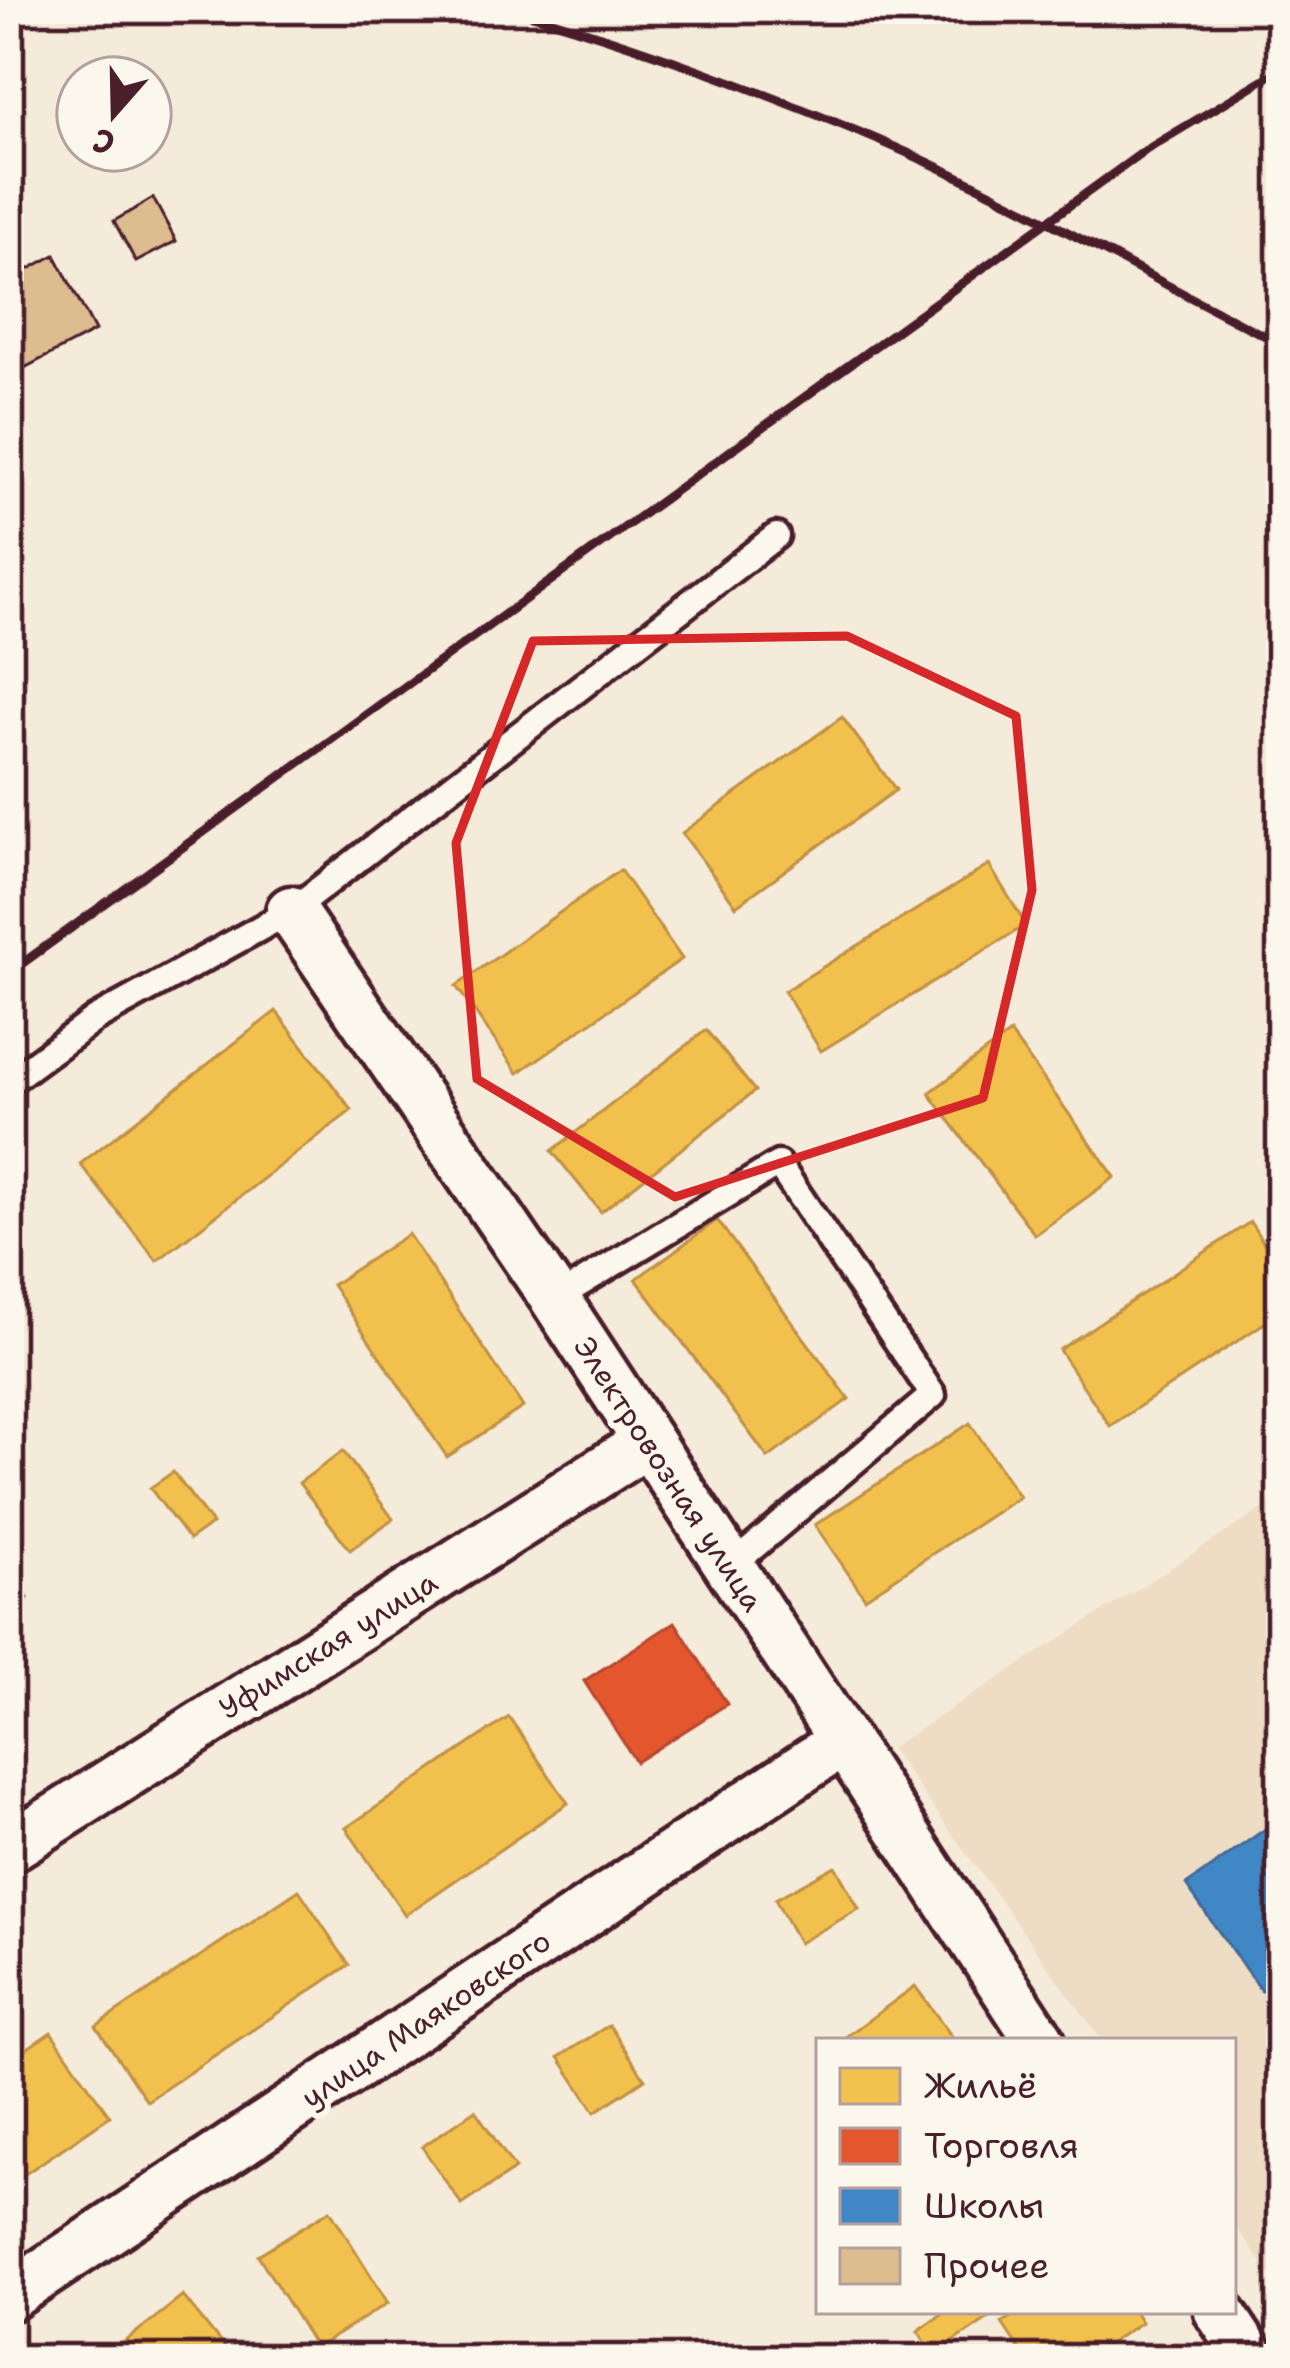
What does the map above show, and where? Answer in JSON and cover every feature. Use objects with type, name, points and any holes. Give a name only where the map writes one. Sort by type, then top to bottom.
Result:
[{"type":"street","name":"Электровозная улица","points":[[292,910],[555,1299],[1038,2038]]},
{"type":"street","name":"Уфимская улица","points":[[9,1848],[648,1442]]},
{"type":"street","name":"улица Маяковского","points":[[9,2296],[842,1742]]},
{"type":"street","points":[[1221,2314],[1251,2359]]},
{"type":"lane","points":[[9,1082],[95,1019],[292,910],[776,536]]},
{"type":"lane","points":[[555,1299],[778,1164],[933,1395],[730,1567]]},
{"type":"highlighted area","points":[[847,636],[1016,716],[1032,890],[983,1098],[675,1197],[477,1079],[456,843],[533,641]]},
{"type":"shaded area","points":[[1281,1497],[1281,2290],[1236,2227],[1236,2038],[1100,2038],[890,1748]]},
{"type":"building: Жильё","points":[[842,717],[896,790],[736,906],[682,833]]},
{"type":"building: Жильё","points":[[989,865],[1026,925],[821,1051],[784,991]]},
{"type":"building: Жильё","points":[[620,870],[682,959],[518,1073],[456,986]]},
{"type":"building: Жильё","points":[[276,1011],[352,1110],[157,1261],[80,1164]]},
{"type":"building: Жильё","points":[[706,1030],[755,1091],[601,1212],[552,1151]]},
{"type":"building: Жильё","points":[[1010,1033],[1115,1177],[1035,1235],[929,1093]]},
{"type":"building: Жильё","points":[[717,1220],[849,1399],[768,1458],[636,1279]]},
{"type":"building: Жильё","points":[[1250,1222],[1281,1269],[1281,1312],[1110,1426],[1059,1350]]},
{"type":"building: Жильё","points":[[408,1234],[523,1407],[447,1457],[332,1285]]},
{"type":"building: Жильё","points":[[970,1423],[1019,1497],[865,1598],[815,1525]]},
{"type":"building: Жильё","points":[[343,1451],[393,1519],[350,1550],[299,1483]]},
{"type":"building: Жильё","points":[[173,1472],[212,1524],[189,1540],[150,1488]]},
{"type":"building: Жильё","points":[[9,1574],[28,1598],[9,1614]]},
{"type":"building: Жильё","points":[[509,1717],[568,1803],[405,1915],[346,1828]]},
{"type":"building: Жильё","points":[[835,1866],[859,1909],[799,1943],[775,1899]]},
{"type":"building: Жильё","points":[[299,1890],[349,1965],[147,2101],[96,2026]]},
{"type":"building: Жильё","points":[[915,1986],[953,2038],[844,2038]]},
{"type":"building: Жильё","points":[[609,2025],[645,2079],[595,2112],[559,2057]]},
{"type":"building: Жильё","points":[[51,2032],[110,2116],[9,2185],[9,2061]]},
{"type":"building: Жильё","points":[[475,2110],[515,2169],[462,2205],[422,2147]]},
{"type":"building: Жильё","points":[[330,2210],[388,2303],[316,2348],[258,2255]]},
{"type":"building: Жильё","points":[[183,2296],[228,2352],[219,2359],[106,2356]]},
{"type":"building: Жильё","points":[[942,2314],[990,2317],[934,2355],[918,2331]]},
{"type":"building: Жильё","points":[[1016,2314],[1136,2314],[1141,2322],[1086,2359],[1026,2359],[1002,2323]]},
{"type":"building: Торговля","points":[[675,1622],[727,1704],[636,1762],[584,1681]]},
{"type":"building: Школы","points":[[1281,1818],[1281,1977],[1261,1991],[1186,1885]]},
{"type":"building: Прочее","points":[[153,198],[176,241],[136,262],[114,221]]},
{"type":"building: Прочее","points":[[55,255],[95,331],[9,376],[9,280]]},
{"type":"railway","points":[[511,9],[690,66],[918,157],[1281,344]]},
{"type":"railway","points":[[9,973],[1146,150],[1281,69]]}]
